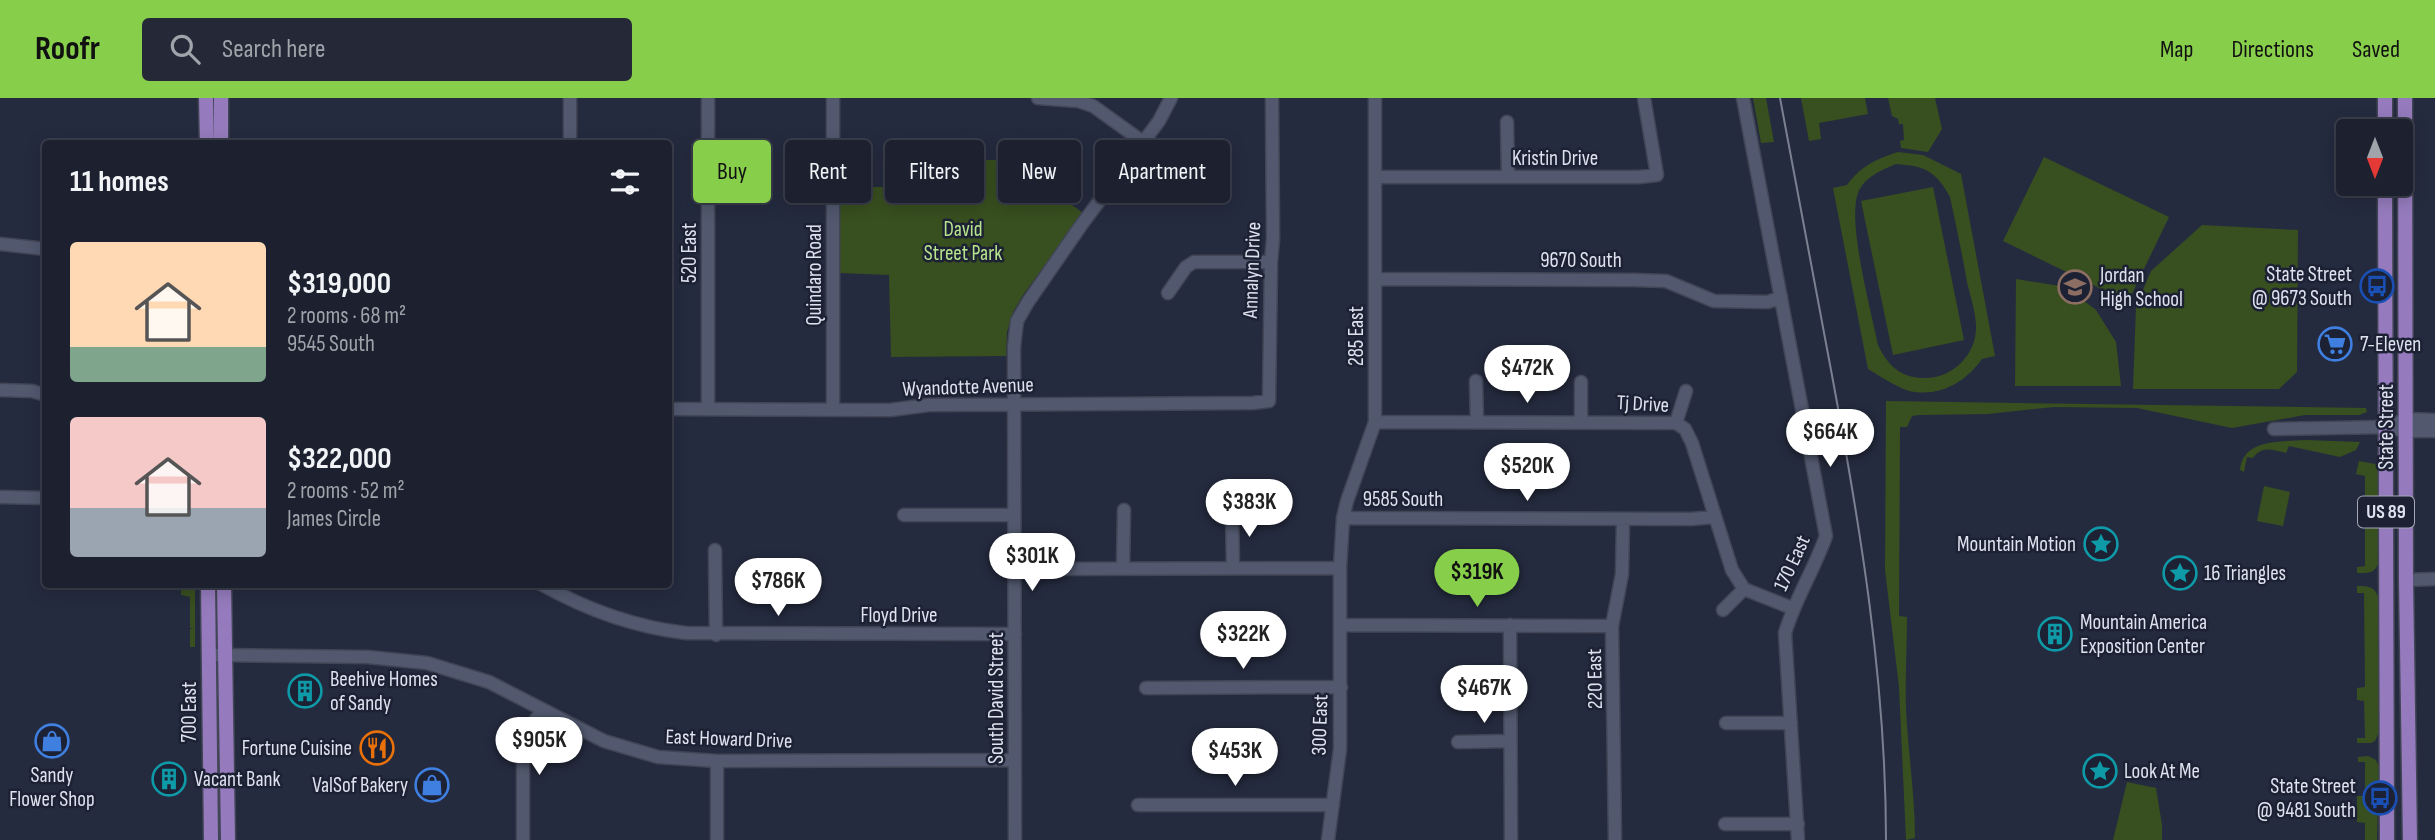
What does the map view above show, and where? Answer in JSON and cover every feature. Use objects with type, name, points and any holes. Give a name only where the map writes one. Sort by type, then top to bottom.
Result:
[{"type":"main road","points":[[206,98],[207,140]]},
{"type":"main road","points":[[221,98],[221,140]]},
{"type":"main road","points":[[2385,98],[2385,119]]},
{"type":"main road","name":"State Street","points":[[2406,98],[2406,579],[2410,840]]},
{"type":"main road","name":"State Street","points":[[2385,196],[2387,840]]},
{"type":"main road","name":"700 East","points":[[208,588],[211,840]]},
{"type":"main road","name":"700 East","points":[[224,588],[228,840]]},
{"type":"street","points":[[570,98],[570,140]]},
{"type":"street","name":"520 East","points":[[708,98],[708,409]]},
{"type":"street","name":"Quindaro Road","points":[[833,98],[833,410]]},
{"type":"street","points":[[1038,98],[1077,101],[1093,106],[1140,140]]},
{"type":"street","name":"South David Street","points":[[1145,140],[1159,121],[1171,98]]},
{"type":"street","name":"Annalyn Drive","points":[[1269,401],[1270,262],[1273,239],[1272,98]]},
{"type":"street","name":"285 East","points":[[1340,568],[1343,518],[1347,501],[1375,422],[1375,98]]},
{"type":"street","name":"Kristin Drive","points":[[1375,177],[1657,175],[1643,98]]},
{"type":"street","name":"170 East","points":[[1744,98],[1826,536],[1817,561],[1792,608],[1785,633],[1798,840]]},
{"type":"street","points":[[1507,122],[1508,177]]},
{"type":"street","name":"South David Street","points":[[1015,840],[1013,515],[1014,347],[1017,321],[1099,203]]},
{"type":"street","points":[[0,244],[42,249]]},
{"type":"street","points":[[1168,293],[1186,267],[1194,262],[1270,262]]},
{"type":"street","name":"9670 South","points":[[1376,279],[1666,281],[1714,301],[1768,302],[1781,298]]},
{"type":"street","points":[[1476,381],[1477,422]]},
{"type":"street","points":[[1581,382],[1581,422]]},
{"type":"street","points":[[0,390],[42,394]]},
{"type":"street","points":[[1675,424],[1686,391]]},
{"type":"street","name":"Wyandotte Avenue","points":[[672,409],[833,410],[1014,404],[1269,401]]},
{"type":"street","points":[[2274,429],[2386,427],[2435,419]]},
{"type":"street","name":"Tj Drive","points":[[1375,422],[1675,424],[1685,429],[1692,443],[1732,570],[1744,589]]},
{"type":"street","points":[[2407,425],[2435,431]]},
{"type":"street","points":[[0,497],[42,498]]},
{"type":"street","points":[[1123,569],[1124,510]]},
{"type":"street","points":[[1232,510],[1233,568]]},
{"type":"street","points":[[904,515],[1013,515]]},
{"type":"street","name":"9585 South","points":[[1343,518],[1714,517]]},
{"type":"street","name":"220 East","points":[[1615,840],[1612,626],[1622,574],[1623,519]]},
{"type":"street","points":[[715,550],[716,635]]},
{"type":"street","points":[[1015,569],[1340,568]]},
{"type":"street","name":"300 East","points":[[1328,840],[1340,749],[1340,568]]},
{"type":"street","points":[[2406,579],[2435,579]]},
{"type":"street","name":"Floyd Drive","points":[[548,588],[570,601],[624,622],[654,629],[716,635],[1015,634]]},
{"type":"street","points":[[1723,610],[1744,589],[1792,608]]},
{"type":"street","points":[[1341,625],[1612,626]]},
{"type":"street","points":[[1510,625],[1511,840]]},
{"type":"street","name":"East Howard Drive","points":[[209,655],[259,658],[368,657],[427,663],[489,682],[579,729],[629,749],[658,757],[717,761],[1015,760]]},
{"type":"street","points":[[1146,688],[1341,687]]},
{"type":"street","points":[[523,840],[523,746],[528,731],[542,710]]},
{"type":"street","points":[[1726,723],[1791,723]]},
{"type":"street","points":[[1458,742],[1510,741]]},
{"type":"street","points":[[717,761],[717,840]]},
{"type":"street","points":[[1138,805],[1332,805]]},
{"type":"street","points":[[1725,824],[1798,824]]},
{"type":"green space","points":[[1753,98],[1766,98],[1774,142],[1761,143]]},
{"type":"green space","points":[[1801,98],[1865,98],[1868,114],[1819,123],[1821,139],[1809,141]]},
{"type":"green space","points":[[1888,98],[1935,98],[1942,129],[1928,152],[1901,148],[1900,141],[1904,140],[1903,124],[1899,124],[1898,119],[1892,116]]},
{"type":"green space","points":[[1898,152],[1923,155],[1961,174],[1995,356],[1982,359],[1959,382],[1929,392],[1906,390],[1868,369],[1833,188],[1847,185],[1863,168]],"holes":[[[1896,164],[1929,172],[1940,181],[1950,197],[1976,324],[1973,345],[1968,355],[1953,370],[1933,377],[1914,377],[1900,372],[1890,364],[1878,345],[1858,245],[1855,206],[1861,187],[1869,178],[1885,169]]]},
{"type":"green space","points":[[2044,157],[2169,217],[2128,302],[2003,241]]},
{"type":"green space","name":"David Street Park","points":[[984,160],[998,160],[998,203],[1069,203],[1083,213],[1013,312],[1007,332],[1006,356],[891,357],[889,275],[840,273],[839,203],[871,203],[871,187],[885,187],[885,203],[984,203]]},
{"type":"green space","points":[[1933,187],[1964,340],[1893,355],[1861,201]]},
{"type":"green space","points":[[2202,225],[2298,230],[2297,372],[2279,389],[2133,389],[2136,306],[2151,271]]},
{"type":"green space","points":[[2016,279],[2066,287],[2096,310],[2116,342],[2121,386],[2015,386]]},
{"type":"green space","points":[[1886,401],[2366,408],[2367,412],[2359,415],[2305,415],[2232,428],[2137,408],[2054,407],[1988,414],[1919,415],[1912,416],[1907,427],[1900,427],[1899,616],[1907,617],[1906,709],[1915,838],[1906,840],[1899,687],[1885,570]]},
{"type":"green space","points":[[2275,442],[2360,442],[2356,450],[2340,457],[2289,446],[2286,453],[2264,450],[2253,458],[2247,457],[2244,472],[2240,470],[2248,452],[2256,447]]},
{"type":"green space","points":[[2359,461],[2375,464],[2378,462],[2378,564],[2372,571],[2364,573],[2357,573],[2357,567],[2365,566],[2365,476],[2356,474]]},
{"type":"green space","points":[[2264,486],[2290,492],[2283,526],[2257,521]]},
{"type":"green space","points":[[2357,586],[2373,589],[2378,597],[2379,732],[2371,743],[2357,743],[2357,738],[2365,738],[2364,701],[2357,700],[2357,688],[2365,687],[2364,593],[2357,593]]},
{"type":"green space","points":[[181,588],[195,588],[195,647],[190,647],[190,629],[194,629],[190,628],[190,597],[181,595]]},
{"type":"green space","points":[[2368,756],[2376,760],[2379,767],[2377,840],[2365,840],[2365,823],[2357,822],[2357,796],[2365,796],[2365,762],[2358,762],[2358,757]]},
{"type":"green space","points":[[2127,782],[2156,788],[2162,840],[2113,840]]},
{"type":"tram line","points":[[1780,98],[1842,428],[1861,545],[1876,662],[1885,781],[1886,840]]},
{"type":"place","name":"State Street @ 9673 South","points":[[2377,286]]},
{"type":"place","name":"Jordan High School","points":[[2075,287]]},
{"type":"place","name":"7-Eleven","points":[[2335,344]]},
{"type":"place","name":"Mountain Motion","points":[[2101,544]]},
{"type":"place","name":"16 Triangles","points":[[2180,573]]},
{"type":"place","name":"Mountain America Exposition Center","points":[[2055,634]]},
{"type":"place","name":"Beehive Homes of Sandy","points":[[305,691]]},
{"type":"place","name":"Sandy Flower Shop","points":[[52,741]]},
{"type":"place","name":"Fortune Cuisine","points":[[377,748]]},
{"type":"place","name":"Look At Me","points":[[2100,771]]},
{"type":"place","name":"Vacant Bank","points":[[169,779]]},
{"type":"place","name":"ValSof Bakery","points":[[432,785]]},
{"type":"place","name":"State Street @ 9481 South","points":[[2380,798]]}]
